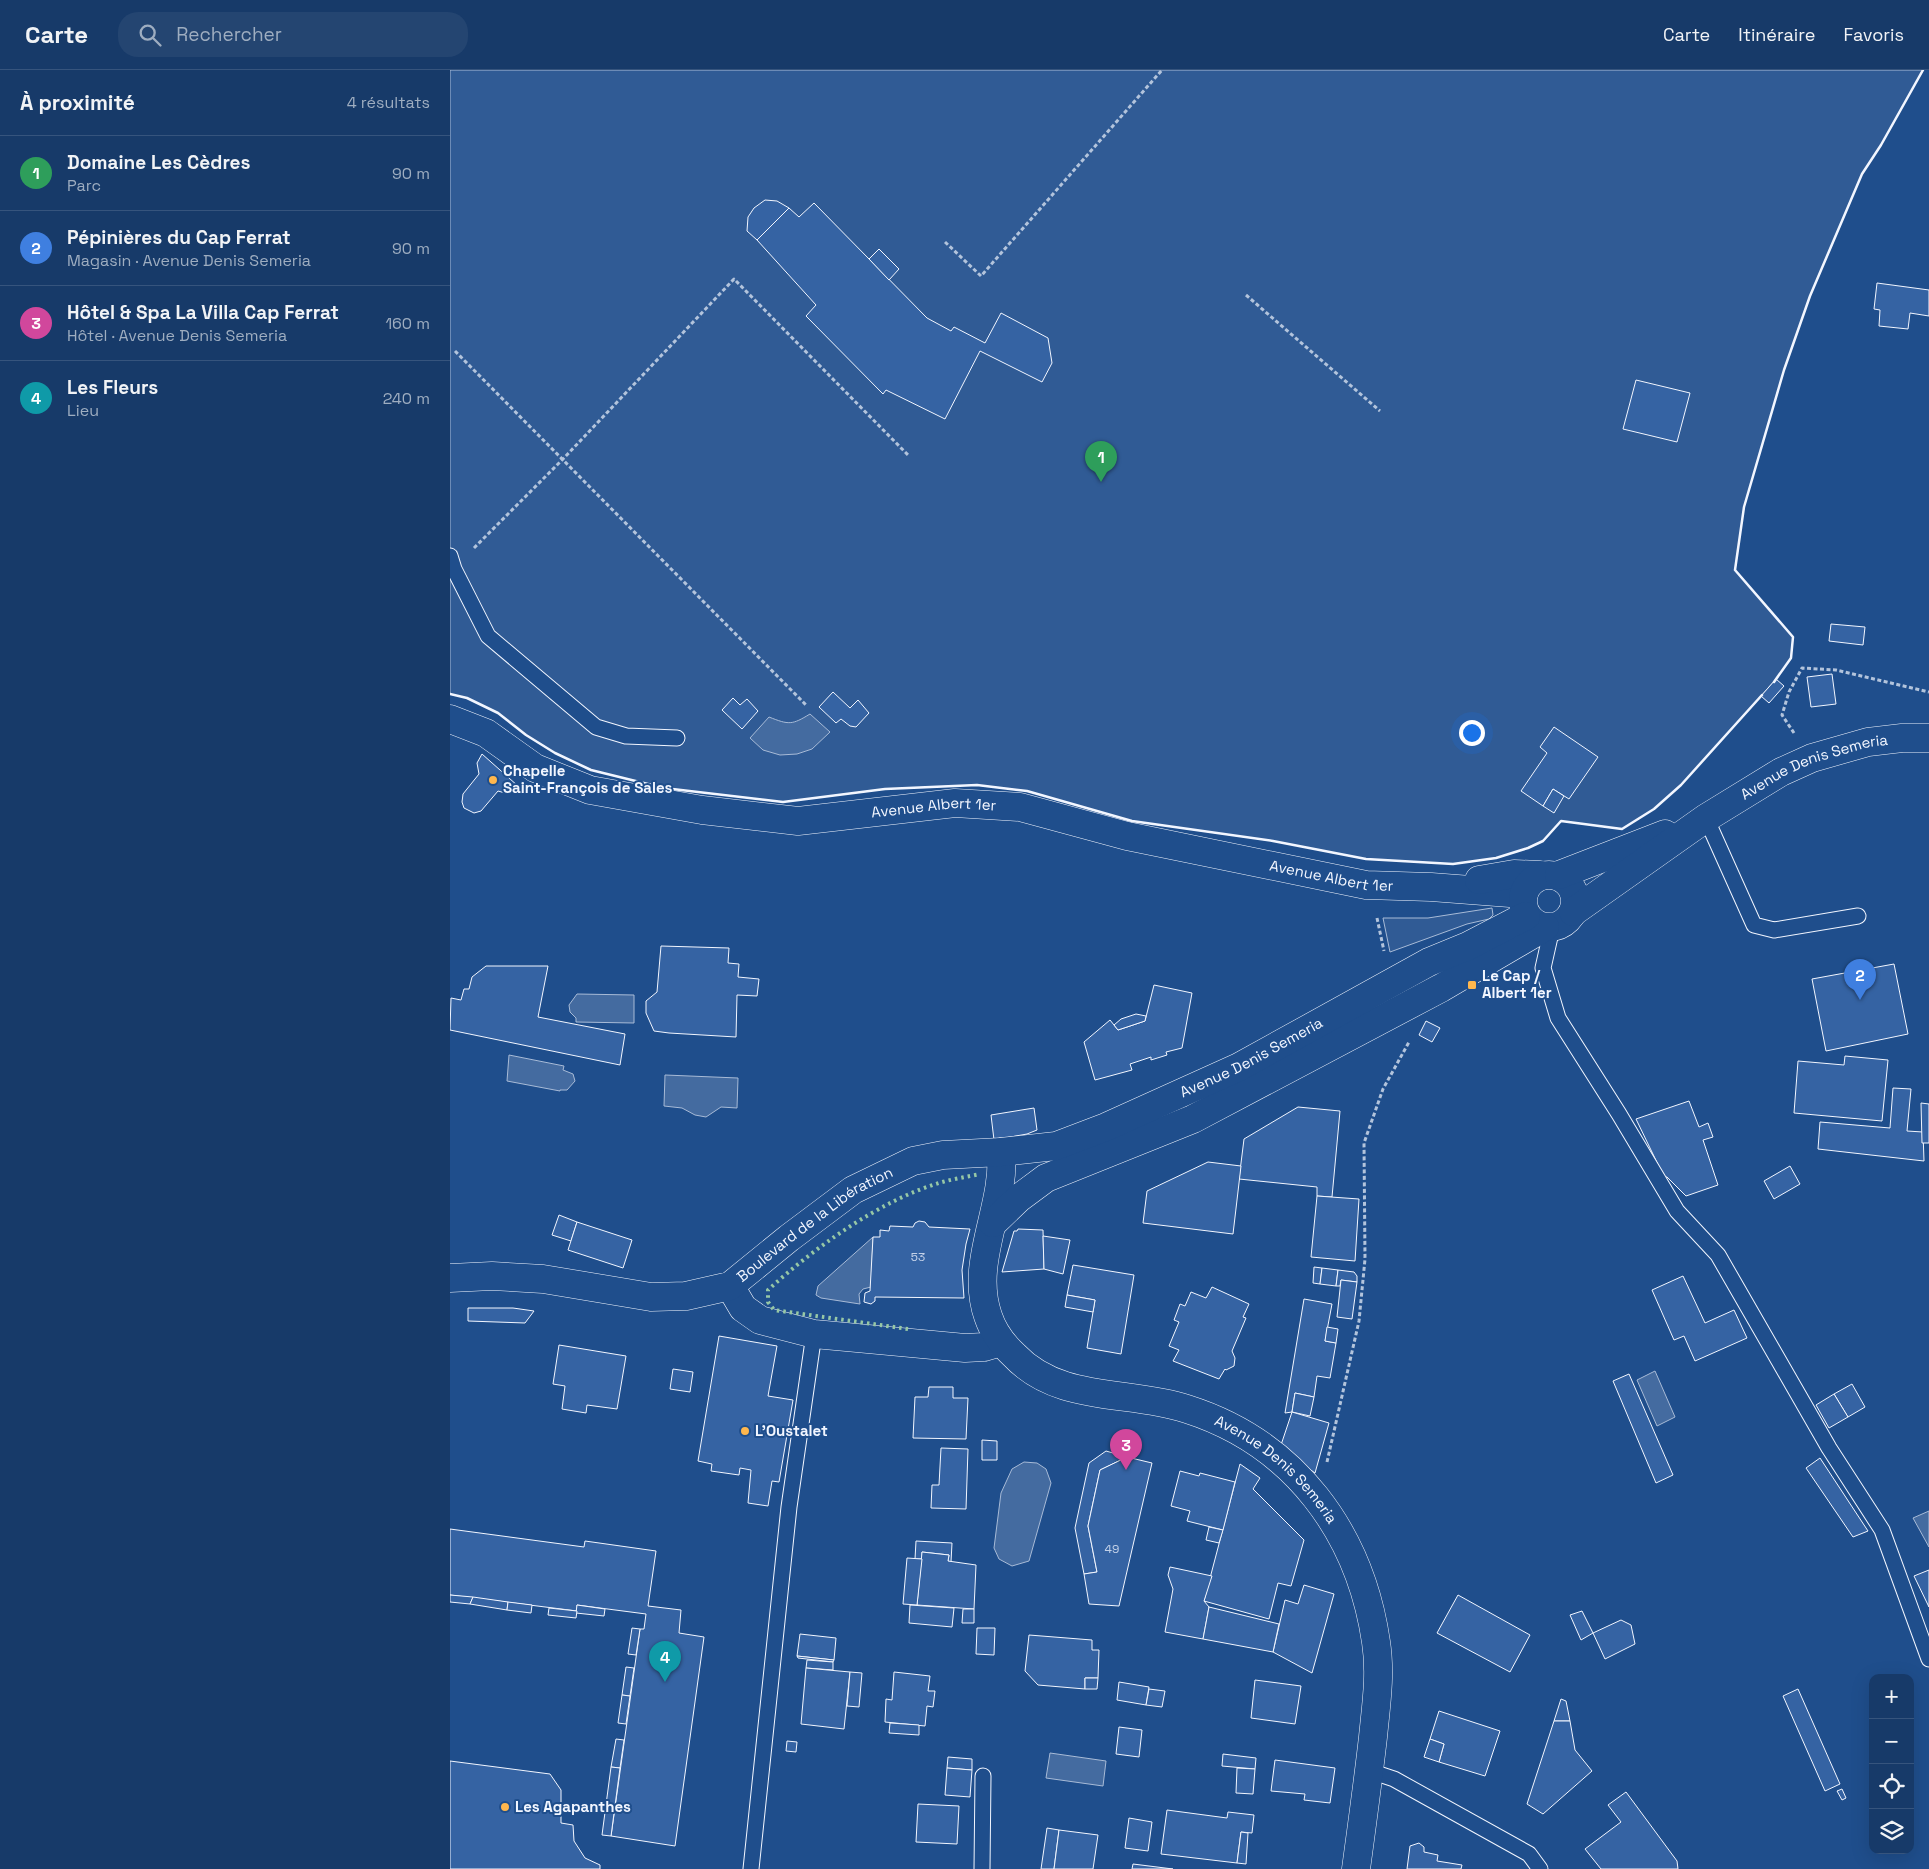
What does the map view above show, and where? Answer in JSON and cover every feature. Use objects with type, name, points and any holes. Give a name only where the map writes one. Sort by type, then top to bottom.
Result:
[{"type":"main road","name":"Avenue Albert 1er","points":[[450,719],[486,732],[535,768],[590,790],[702,810],[798,821],[955,803],[1020,807],[1127,836],[1366,885],[1431,887],[1514,874],[1546,904]]},
{"type":"main road","name":"Avenue Denis Semeria","points":[[1356,1869],[1370,1771],[1378,1694],[1376,1644],[1368,1601],[1354,1561],[1339,1529],[1312,1492],[1286,1464],[1253,1440],[1219,1420],[1185,1408],[1074,1389],[1047,1380],[1022,1365],[1001,1342],[988,1316],[983,1286],[983,1265],[1003,1166],[1001,1152],[1056,1146],[1106,1127],[1239,1067],[1429,962],[1468,946],[1706,818],[1781,772],[1812,758],[1868,742],[1902,738],[1929,738]]},
{"type":"main road","name":"Avenue Denis Semeria","points":[[993,1223],[1019,1198],[1046,1178],[1193,1119],[1441,988],[1546,904],[1706,818]]},
{"type":"main road","points":[[1181,1093],[1193,1119]]},
{"type":"main road","name":"Boulevard de la Libération","points":[[450,1278],[492,1276],[543,1279],[651,1297],[686,1296],[730,1286],[789,1238],[853,1190],[913,1161],[943,1155],[1001,1152]]},
{"type":"main road","points":[[730,1286],[743,1308],[760,1320],[814,1334],[965,1348],[984,1347],[1001,1342]]},
{"type":"lane","points":[[452,562],[488,636],[596,727],[626,736],[677,738]]},
{"type":"lane","points":[[1706,818],[1754,925],[1774,930],[1858,916]]},
{"type":"lane","points":[[1546,904],[1543,968],[1558,1018],[1619,1114],[1677,1212],[1718,1255],[1829,1448],[1882,1530],[1929,1659]]},
{"type":"lane","points":[[751,1869],[789,1507],[814,1334]]},
{"type":"lane","points":[[1370,1771],[1394,1779],[1529,1854],[1540,1869]]},
{"type":"lane","points":[[982,1869],[983,1776]]},
{"type":"path","points":[[945,242],[981,276],[1162,70]]},
{"type":"path","points":[[452,562],[563,460],[734,279],[908,455]]},
{"type":"path","points":[[1246,296],[1380,411]]},
{"type":"path","points":[[455,351],[806,704]]},
{"type":"path","points":[[1812,758],[1782,715],[1789,692],[1802,668],[1836,670],[1929,692]]},
{"type":"path","points":[[1375,911],[1385,953]]},
{"type":"path","points":[[1312,1492],[1326,1468],[1360,1321],[1365,1259],[1364,1143],[1383,1089],[1408,1044]]},
{"type":"shaded area","points":[[450,70],[1923,70],[1881,145],[1862,174],[1810,296],[1784,370],[1744,507],[1735,570],[1793,637],[1791,658],[1776,679],[1681,785],[1654,809],[1622,829],[1561,821],[1543,841],[1528,848],[1496,858],[1453,864],[1366,859],[1273,841],[1132,821],[1027,791],[977,785],[885,789],[783,802],[664,788],[591,770],[555,753],[526,735],[498,713],[467,698],[450,694]]},
{"type":"shaded area","points":[[810,714],[830,732],[812,749],[797,754],[780,755],[763,750],[750,738],[769,717],[790,723]]},
{"type":"shaded area","points":[[1492,908],[1493,915],[1489,919],[1467,924],[1390,952],[1383,918],[1428,918]]},
{"type":"shaded area","points":[[577,994],[634,995],[634,1023],[576,1022],[576,1018],[570,1012],[569,1005]]},
{"type":"shaded area","points":[[509,1055],[564,1066],[563,1070],[573,1074],[575,1081],[567,1090],[560,1091],[507,1081]]},
{"type":"shaded area","points":[[665,1075],[738,1078],[737,1108],[721,1107],[706,1117],[695,1115],[682,1108],[664,1106]]},
{"type":"shaded area","points":[[873,1237],[871,1287],[863,1289],[859,1294],[860,1304],[821,1298],[816,1295],[818,1286]]},
{"type":"shaded area","points":[[1655,1371],[1675,1417],[1657,1426],[1637,1380]]},
{"type":"shaded area","points":[[1024,1462],[1037,1463],[1046,1469],[1051,1483],[1029,1561],[1012,1566],[999,1559],[994,1548],[1001,1493],[1012,1469]]},
{"type":"shaded area","points":[[1929,1511],[1929,1547],[1913,1518]]},
{"type":"shaded area","points":[[1050,1753],[1106,1761],[1103,1786],[1046,1778]]},
{"type":"building","points":[[765,200],[777,201],[789,208],[757,240],[747,231],[748,217],[754,208]]},
{"type":"building","points":[[814,203],[927,318],[951,331],[954,327],[985,343],[1001,313],[1048,338],[1052,363],[1042,382],[980,351],[945,419],[886,390],[883,394],[806,316],[816,305],[757,240],[789,208],[799,217]]},
{"type":"building","points":[[879,249],[899,269],[889,280],[869,259]]},
{"type":"building","points":[[1877,283],[1929,290],[1929,316],[1910,313],[1908,329],[1879,326],[1880,310],[1874,309]]},
{"type":"building","points":[[1636,380],[1690,393],[1677,442],[1623,429]]},
{"type":"building","points":[[1831,624],[1865,627],[1863,645],[1829,641]]},
{"type":"building","points":[[1832,674],[1836,704],[1811,707],[1807,677]]},
{"type":"building","points":[[1776,679],[1784,686],[1769,703],[1761,696]]},
{"type":"building","points":[[833,692],[850,708],[858,700],[869,713],[856,727],[850,726],[841,719],[836,723],[819,707]]},
{"type":"building","points":[[733,698],[740,705],[747,699],[758,711],[742,729],[722,710]]},
{"type":"building","points":[[1554,727],[1598,757],[1569,799],[1553,789],[1543,806],[1521,791],[1547,753],[1540,747]]},
{"type":"building","name":"Chapelle Saint-François de Sales","points":[[482,754],[518,786],[514,792],[505,793],[498,791],[481,811],[474,813],[464,808],[462,802],[463,794],[479,774],[477,763]]},
{"type":"building","points":[[1553,789],[1564,796],[1554,813],[1543,806]]},
{"type":"building","points":[[661,946],[729,948],[728,963],[739,964],[738,977],[759,979],[757,996],[737,995],[736,1037],[654,1031],[646,1013],[646,1001],[657,992]]},
{"type":"building","points":[[1894,964],[1908,1034],[1826,1051],[1812,979]]},
{"type":"building","points":[[486,966],[548,966],[538,1017],[625,1034],[620,1065],[450,1030],[451,998],[461,1000],[464,989],[469,989],[472,977]]},
{"type":"building","points":[[1154,985],[1192,993],[1182,1048],[1166,1052],[1167,1055],[1151,1060],[1151,1057],[1130,1064],[1132,1070],[1095,1080],[1084,1042],[1110,1020],[1118,1030],[1145,1021]]},
{"type":"building","points":[[1136,1014],[1146,1016],[1145,1021],[1118,1030],[1114,1025],[1121,1019]]},
{"type":"building","points":[[1426,1021],[1440,1028],[1432,1042],[1419,1035]]},
{"type":"building","points":[[1845,1056],[1888,1060],[1882,1121],[1794,1113],[1798,1061],[1844,1065]]},
{"type":"building","points":[[1893,1088],[1911,1089],[1907,1131],[1923,1132],[1924,1161],[1818,1149],[1820,1122],[1890,1128]]},
{"type":"building","points":[[1689,1101],[1699,1127],[1708,1123],[1713,1137],[1703,1140],[1718,1185],[1686,1196],[1667,1177],[1664,1177],[1636,1119]]},
{"type":"building","points":[[1921,1103],[1929,1104],[1929,1143],[1922,1143]]},
{"type":"building","points":[[1298,1107],[1340,1111],[1332,1197],[1317,1196],[1317,1187],[1239,1179],[1244,1139]]},
{"type":"building","points":[[1034,1108],[1037,1130],[1027,1134],[994,1140],[991,1115]]},
{"type":"building","points":[[1208,1162],[1241,1166],[1233,1234],[1143,1223],[1147,1191]]},
{"type":"building","points":[[1790,1166],[1800,1184],[1774,1199],[1764,1181]]},
{"type":"building","points":[[1317,1196],[1359,1199],[1355,1261],[1311,1257]]},
{"type":"building","points":[[559,1215],[577,1222],[571,1241],[552,1235]]},
{"type":"building","points":[[919,1221],[925,1222],[929,1227],[970,1229],[962,1270],[964,1298],[875,1297],[875,1301],[871,1304],[864,1302],[865,1293],[870,1291],[873,1237],[880,1237],[880,1230],[889,1231],[890,1226],[913,1227]]},
{"type":"building","points":[[577,1222],[632,1240],[623,1268],[568,1250]]},
{"type":"building","points":[[1018,1229],[1043,1230],[1044,1269],[1002,1272],[1014,1231]]},
{"type":"building","points":[[1043,1236],[1070,1240],[1063,1274],[1044,1269]]},
{"type":"building","points":[[1073,1265],[1134,1275],[1121,1354],[1087,1348],[1095,1300],[1067,1295]]},
{"type":"building","points":[[1314,1267],[1322,1268],[1320,1284],[1313,1283]]},
{"type":"building","points":[[1322,1268],[1338,1270],[1336,1286],[1320,1284]]},
{"type":"building","points":[[1338,1270],[1354,1272],[1357,1276],[1357,1282],[1341,1280],[1340,1286],[1336,1286]]},
{"type":"building","points":[[1683,1276],[1705,1323],[1734,1310],[1747,1338],[1695,1361],[1684,1336],[1674,1340],[1652,1290]]},
{"type":"building","points":[[1341,1280],[1357,1282],[1352,1319],[1337,1317]]},
{"type":"building","points":[[1212,1287],[1249,1304],[1243,1317],[1246,1318],[1232,1351],[1235,1358],[1234,1366],[1225,1369],[1219,1379],[1173,1361],[1179,1350],[1169,1346],[1179,1322],[1174,1320],[1180,1304],[1185,1306],[1191,1292],[1206,1298]]},
{"type":"building","points":[[1067,1295],[1095,1300],[1093,1312],[1065,1307]]},
{"type":"building","points":[[1304,1299],[1332,1304],[1325,1341],[1336,1343],[1330,1378],[1317,1376],[1314,1397],[1295,1393],[1292,1412],[1285,1413]]},
{"type":"building","points":[[468,1308],[513,1308],[534,1311],[525,1323],[468,1321]]},
{"type":"building","points":[[1327,1327],[1338,1329],[1336,1343],[1325,1341]]},
{"type":"building","name":"L'Oustalet","points":[[719,1336],[777,1346],[768,1396],[793,1400],[779,1482],[772,1481],[768,1506],[748,1503],[751,1470],[740,1468],[739,1475],[711,1471],[712,1464],[698,1461]]},
{"type":"building","points":[[559,1345],[626,1356],[617,1409],[587,1405],[586,1413],[562,1409],[565,1386],[553,1384]]},
{"type":"building","points":[[673,1369],[693,1372],[690,1392],[670,1389]]},
{"type":"building","points":[[1629,1374],[1673,1475],[1656,1483],[1613,1381]]},
{"type":"building","points":[[1852,1384],[1865,1407],[1848,1417],[1834,1394]]},
{"type":"building","points":[[929,1387],[953,1387],[953,1398],[968,1398],[966,1439],[913,1438],[915,1397],[928,1397]]},
{"type":"building","points":[[1295,1393],[1314,1397],[1310,1416],[1292,1412]]},
{"type":"building","points":[[1834,1394],[1848,1417],[1829,1428],[1816,1405]]},
{"type":"building","points":[[1292,1412],[1329,1423],[1315,1473],[1280,1448]]},
{"type":"building","points":[[982,1440],[997,1441],[997,1460],[982,1460]]},
{"type":"building","points":[[941,1448],[968,1449],[966,1509],[931,1508],[932,1485],[939,1485]]},
{"type":"building","points":[[1106,1451],[1127,1457],[1100,1470],[1088,1526],[1097,1572],[1084,1574],[1075,1528],[1089,1463]]},
{"type":"building","points":[[1127,1457],[1152,1463],[1119,1606],[1089,1604],[1084,1574],[1097,1572],[1088,1526],[1100,1470]]},
{"type":"building","points":[[1820,1458],[1868,1531],[1853,1537],[1806,1468]]},
{"type":"building","points":[[1240,1464],[1260,1478],[1253,1489],[1304,1540],[1291,1586],[1278,1583],[1269,1619],[1204,1601]]},
{"type":"building","points":[[1180,1471],[1199,1476],[1200,1473],[1235,1482],[1223,1530],[1187,1521],[1190,1511],[1171,1506]]},
{"type":"building","points":[[1209,1527],[1223,1530],[1219,1543],[1206,1540]]},
{"type":"building","points":[[450,1529],[584,1547],[585,1541],[656,1551],[648,1606],[681,1610],[679,1633],[704,1637],[675,1846],[611,1836],[640,1629],[644,1629],[646,1614],[577,1605],[577,1611],[450,1595]]},
{"type":"building","points":[[916,1541],[952,1543],[951,1562],[948,1561],[949,1555],[922,1552],[922,1559],[915,1559]]},
{"type":"building","points":[[922,1552],[949,1555],[948,1561],[976,1565],[974,1609],[917,1605]]},
{"type":"building","points":[[907,1558],[922,1559],[917,1605],[903,1604]]},
{"type":"building","points":[[1170,1567],[1212,1576],[1204,1601],[1209,1607],[1203,1639],[1165,1632],[1173,1589],[1168,1575]]},
{"type":"building","points":[[1929,1570],[1929,1607],[1914,1576]]},
{"type":"building","points":[[1304,1585],[1334,1594],[1312,1673],[1273,1652],[1285,1600],[1298,1604]]},
{"type":"building","points":[[450,1595],[473,1597],[470,1604],[450,1602]]},
{"type":"building","points":[[1458,1595],[1530,1635],[1510,1672],[1437,1633]]},
{"type":"building","points":[[473,1597],[508,1602],[507,1610],[470,1604]]},
{"type":"building","points":[[508,1602],[532,1605],[531,1613],[507,1610]]},
{"type":"building","points":[[577,1605],[605,1609],[604,1616],[576,1613]]},
{"type":"building","points":[[910,1605],[954,1608],[952,1627],[909,1623]]},
{"type":"building","points":[[1209,1607],[1279,1624],[1273,1652],[1203,1639]]},
{"type":"building","points":[[549,1608],[577,1611],[576,1618],[548,1615]]},
{"type":"building","points":[[963,1609],[974,1609],[974,1623],[962,1623]]},
{"type":"building","points":[[1582,1611],[1593,1633],[1581,1640],[1570,1615]]},
{"type":"building","points":[[1621,1620],[1631,1625],[1635,1644],[1605,1659],[1593,1633]]},
{"type":"building","points":[[632,1628],[640,1629],[636,1655],[628,1654]]},
{"type":"building","points":[[977,1628],[995,1628],[994,1655],[976,1654]]},
{"type":"building","points":[[800,1634],[836,1638],[834,1660],[797,1656]]},
{"type":"building","points":[[1029,1635],[1092,1640],[1092,1650],[1099,1650],[1098,1678],[1085,1678],[1085,1689],[1038,1685],[1025,1671]]},
{"type":"building","points":[[797,1656],[834,1660],[833,1662],[798,1658]]},
{"type":"building","points":[[807,1660],[833,1662],[833,1670],[806,1668]]},
{"type":"building","points":[[626,1667],[634,1668],[630,1696],[622,1695]]},
{"type":"building","points":[[806,1668],[850,1672],[844,1729],[801,1724]]},
{"type":"building","points":[[850,1672],[862,1673],[859,1707],[847,1706]]},
{"type":"building","points":[[894,1672],[930,1676],[928,1691],[935,1691],[933,1707],[927,1706],[925,1726],[885,1722],[886,1699],[892,1700]]},
{"type":"building","points":[[1085,1678],[1098,1678],[1097,1689],[1085,1689]]},
{"type":"building","points":[[1255,1680],[1301,1686],[1295,1724],[1251,1718]]},
{"type":"building","points":[[1119,1682],[1149,1687],[1146,1705],[1117,1700]]},
{"type":"building","points":[[1149,1689],[1165,1691],[1162,1707],[1146,1705]]},
{"type":"building","points":[[1798,1689],[1840,1784],[1825,1791],[1783,1696]]},
{"type":"building","points":[[622,1695],[630,1696],[626,1724],[618,1723]]},
{"type":"building","points":[[1561,1699],[1566,1701],[1570,1721],[1554,1721]]},
{"type":"building","points":[[1439,1711],[1500,1731],[1485,1776],[1439,1762],[1444,1744],[1430,1739]]},
{"type":"building","points":[[1554,1721],[1570,1721],[1575,1750],[1592,1771],[1543,1814],[1527,1804]]},
{"type":"building","points":[[890,1723],[919,1725],[919,1735],[889,1733]]},
{"type":"building","points":[[1119,1727],[1142,1730],[1139,1757],[1116,1754]]},
{"type":"building","points":[[616,1739],[624,1740],[620,1768],[611,1767]]},
{"type":"building","points":[[1430,1739],[1444,1744],[1439,1762],[1424,1757]]},
{"type":"building","points":[[787,1741],[797,1742],[796,1752],[786,1751]]},
{"type":"building","points":[[1223,1754],[1256,1758],[1255,1769],[1222,1766]]},
{"type":"building","points":[[948,1757],[972,1759],[972,1770],[947,1768]]},
{"type":"building","points":[[1275,1760],[1335,1768],[1330,1803],[1304,1800],[1305,1794],[1271,1791]]},
{"type":"building","name":"Les Agapanthes","points":[[450,1761],[550,1774],[561,1790],[561,1823],[573,1825],[574,1841],[585,1858],[600,1865],[600,1869],[450,1869]]},
{"type":"building","points":[[611,1767],[620,1768],[611,1836],[602,1835]]},
{"type":"building","points":[[947,1768],[972,1770],[970,1797],[945,1795]]},
{"type":"building","points":[[1237,1768],[1255,1769],[1253,1794],[1236,1793]]},
{"type":"building","points":[[1842,1789],[1846,1798],[1842,1800],[1837,1791]]},
{"type":"building","points":[[1626,1792],[1677,1861],[1678,1869],[1601,1869],[1585,1849],[1621,1822],[1608,1805]]},
{"type":"building","points":[[918,1804],[959,1806],[957,1844],[916,1842]]},
{"type":"building","points":[[1167,1810],[1227,1818],[1228,1812],[1254,1815],[1252,1833],[1241,1832],[1237,1863],[1161,1854]]},
{"type":"building","points":[[1129,1818],[1152,1822],[1148,1851],[1125,1848]]},
{"type":"building","points":[[1047,1828],[1059,1830],[1054,1869],[1041,1869]]},
{"type":"building","points":[[1059,1830],[1098,1835],[1093,1869],[1054,1869]]},
{"type":"building","points":[[1241,1832],[1248,1833],[1246,1864],[1237,1863]]},
{"type":"building","points":[[1419,1843],[1424,1847],[1424,1852],[1438,1855],[1437,1861],[1462,1865],[1461,1869],[1407,1869],[1410,1846]]},
{"type":"building","points":[[1133,1864],[1173,1869],[1132,1869]]},
{"type":"hedge","points":[[908,1329],[774,1310],[768,1302],[768,1290],[826,1242],[893,1201],[944,1182],[980,1174]]},
{"type":"wall","points":[[1774,682],[1791,658],[1793,637],[1735,570],[1744,507],[1784,370],[1810,296],[1862,174],[1881,145],[1923,70]]},
{"type":"wall","points":[[450,694],[467,698],[498,713],[526,735],[555,753],[591,770],[664,788],[783,802],[885,789],[977,785],[1027,791],[1132,821],[1273,841],[1366,859],[1453,864],[1496,858],[1528,848],[1543,841],[1561,821],[1622,829],[1654,809],[1681,785],[1762,695]]},
{"type":"place","name":"Domaine Les Cèdres","points":[[1101,482]]},
{"type":"place","name":"Chapelle Saint-François de Sales","points":[[493,780]]},
{"type":"place","name":"Le Cap / Albert 1er","points":[[1472,985]]},
{"type":"place","name":"Pépinières du Cap Ferrat","points":[[1860,1000]]},
{"type":"place","name":"L'Oustalet","points":[[745,1431]]},
{"type":"place","name":"Hôtel & Spa La Villa Cap Ferrat","points":[[1126,1470]]},
{"type":"place","name":"Les Fleurs","points":[[665,1682]]},
{"type":"place","name":"Les Agapanthes","points":[[505,1807]]}]
